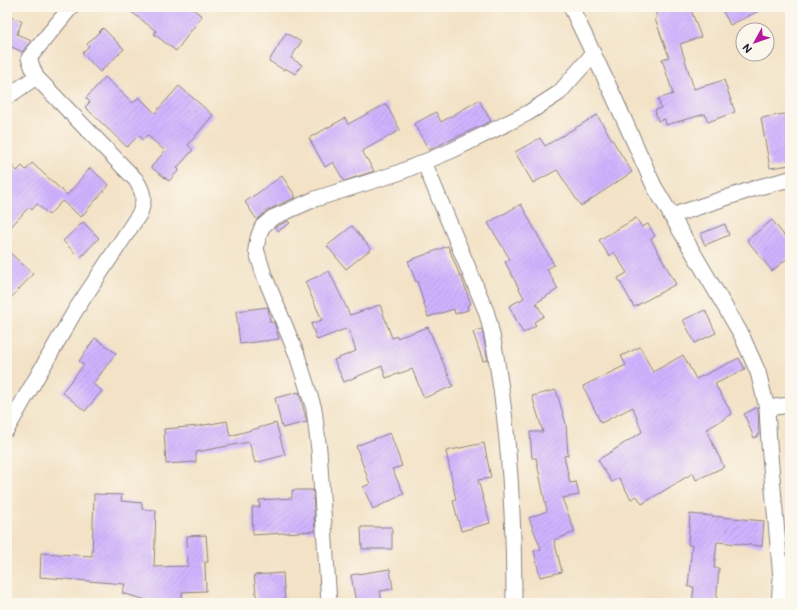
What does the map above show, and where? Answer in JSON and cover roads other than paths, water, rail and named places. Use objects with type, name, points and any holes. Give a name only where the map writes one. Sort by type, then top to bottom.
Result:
[{"type":"street","points":[[7,429],[75,311],[140,213],[144,202],[144,192],[136,180],[36,76],[29,58],[71,7]]},
{"type":"street","points":[[571,7],[613,95],[637,151],[671,216],[741,334],[758,372],[768,408],[769,444],[786,579],[779,603]]},
{"type":"street","points":[[329,603],[319,450],[314,409],[298,355],[264,274],[256,249],[262,227],[272,218],[315,199],[398,173],[528,113],[559,93],[593,54]]},
{"type":"street","points":[[7,97],[36,76]]},
{"type":"street","points":[[424,162],[486,311],[493,332],[508,445],[514,603]]},
{"type":"street","points":[[671,216],[759,187],[790,179]]},
{"type":"street","points":[[768,408],[790,405]]}]
